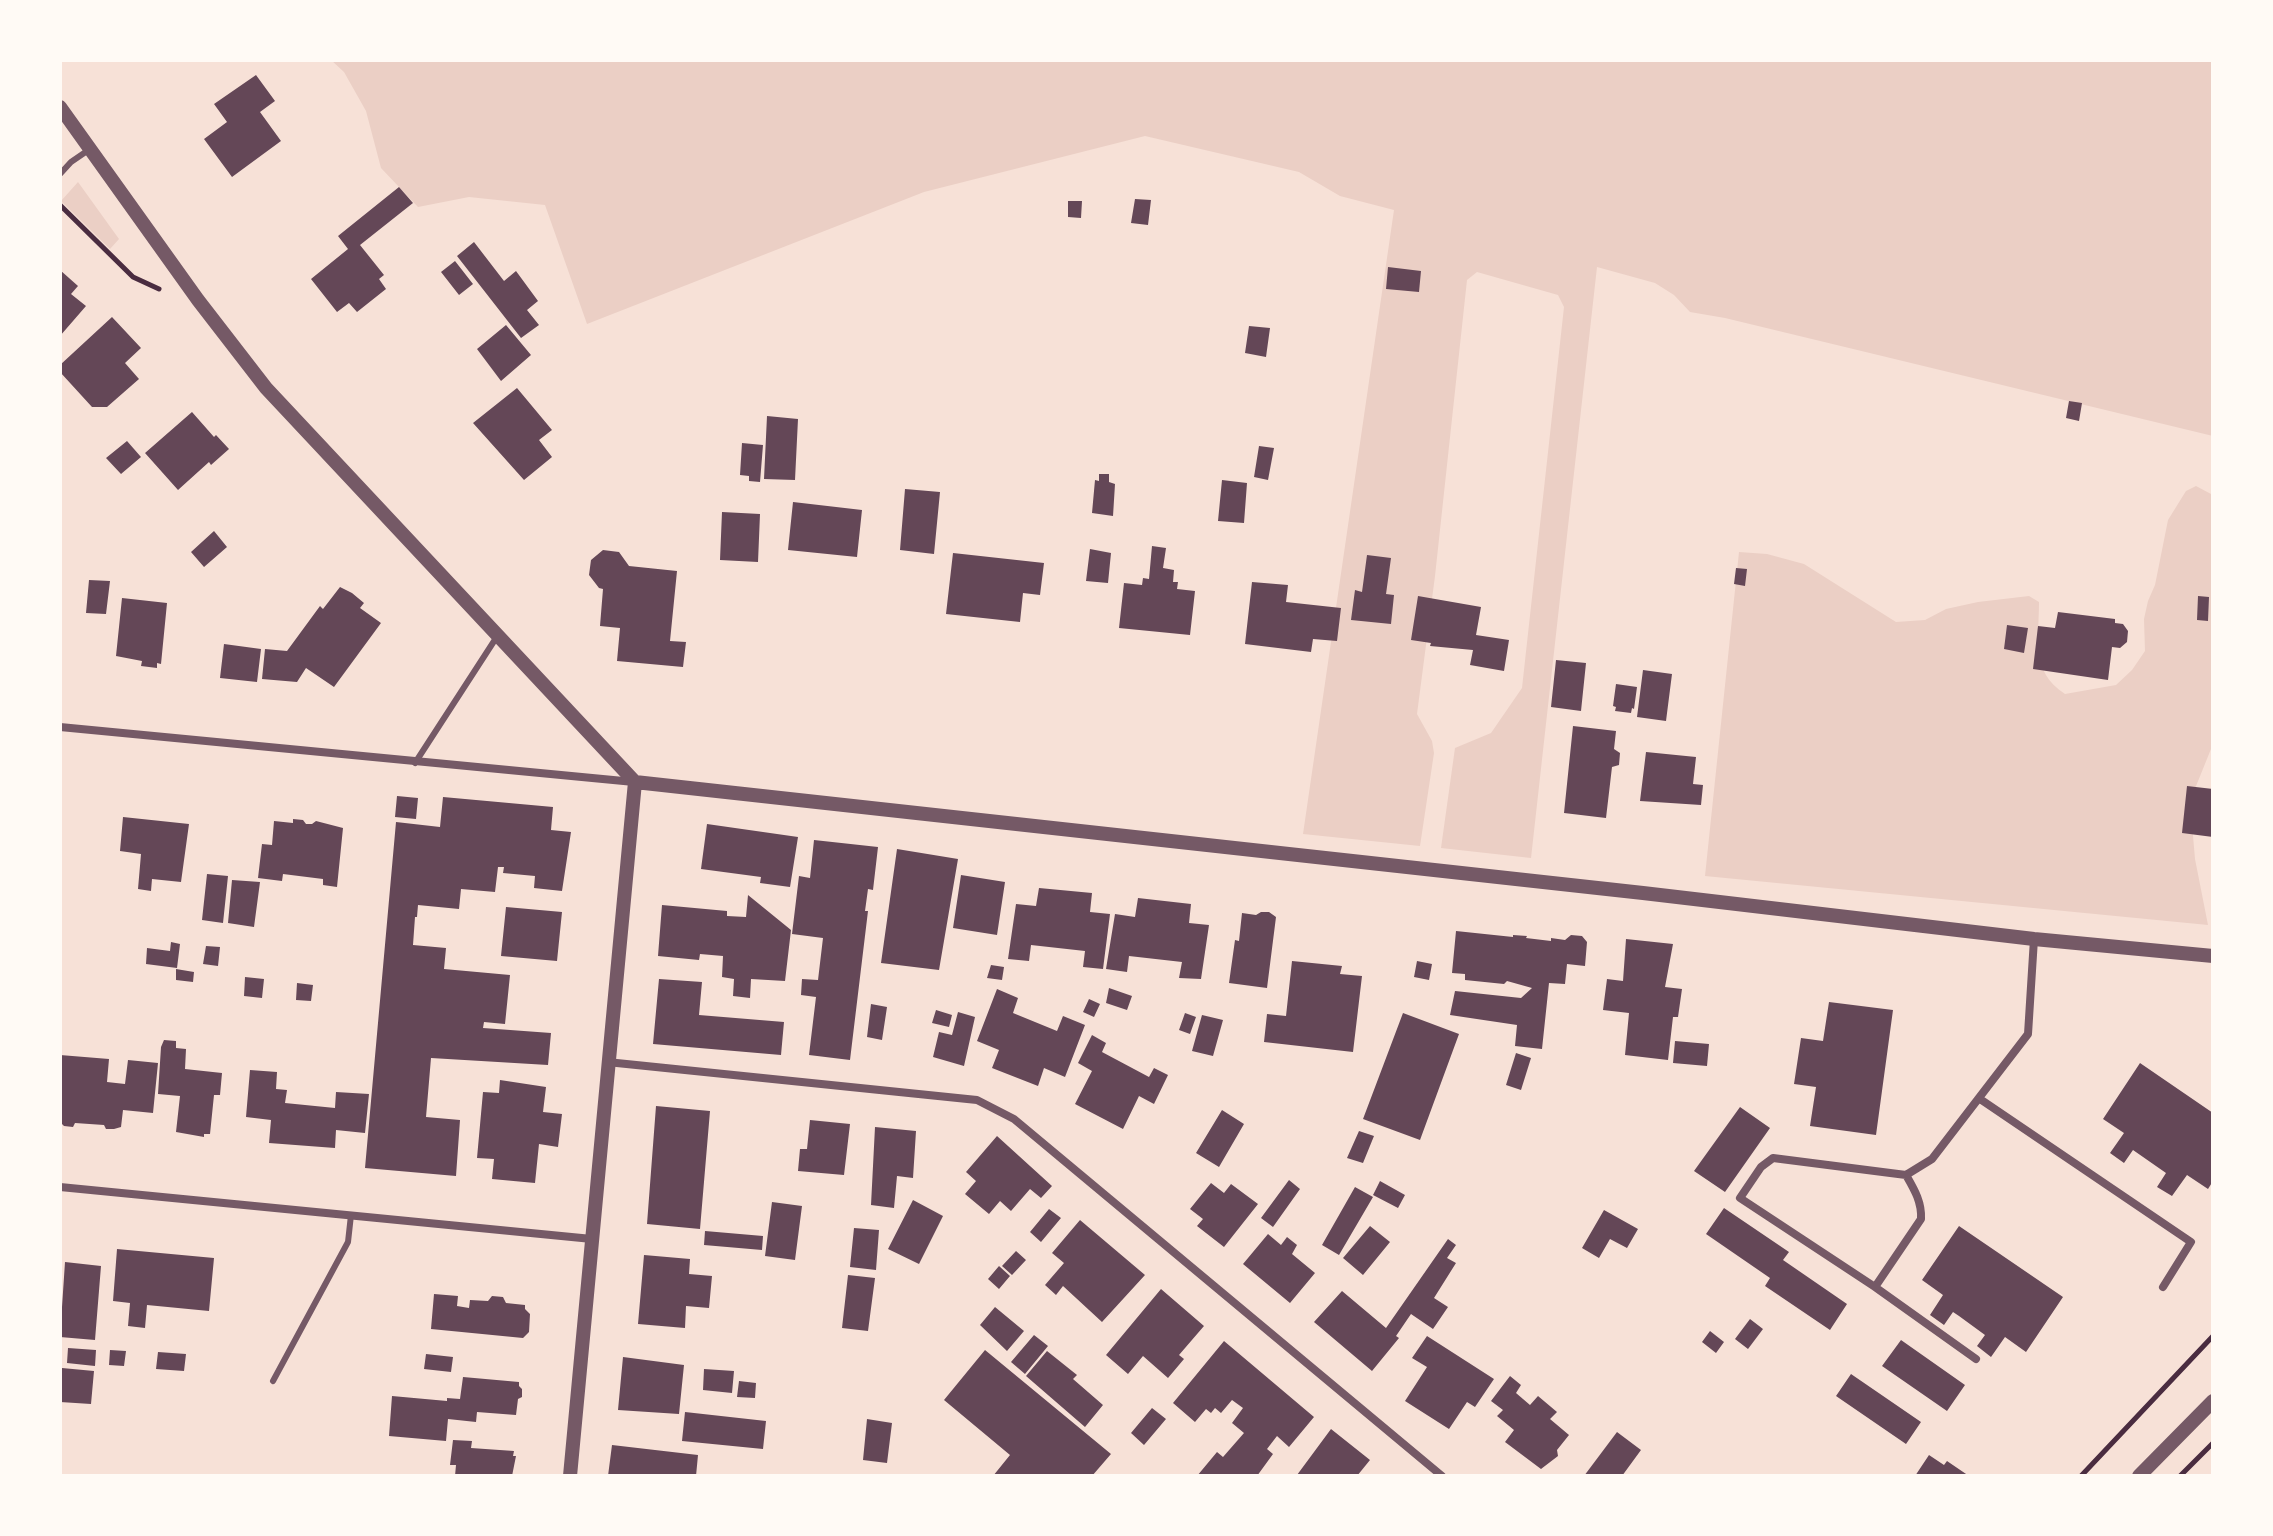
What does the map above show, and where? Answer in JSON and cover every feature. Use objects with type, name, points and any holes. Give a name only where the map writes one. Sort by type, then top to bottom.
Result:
[{"type":"street","points":[[60,107],[266,388],[635,782],[570,1476]]},
{"type":"street","points":[[60,727],[635,782],[2034,939],[2213,956]]},
{"type":"street","points":[[1976,1359],[1875,1287],[1740,1198],[1761,1167],[1773,1158],[1906,1175],[1932,1159],[2028,1034],[2034,939]]},
{"type":"street","points":[[607,1062],[977,1100],[1014,1119],[1442,1476]]},
{"type":"street","points":[[1980,1099],[2191,1242],[2163,1287]]},
{"type":"street","points":[[1875,1287],[1921,1219],[1922,1208],[1906,1175]]},
{"type":"street","points":[[60,1187],[592,1239]]},
{"type":"street","points":[[2139,1476],[2213,1401]]},
{"type":"lane","points":[[60,174],[90,149]]},
{"type":"lane","points":[[415,763],[498,635]]},
{"type":"lane","points":[[273,1381],[348,1242],[351,1215]]},
{"type":"path","points":[[60,205],[133,277],[162,290],[185,281]]},
{"type":"path","points":[[2081,1476],[2213,1336]]},
{"type":"path","points":[[2180,1476],[2213,1443]]},
{"type":"shaded area","points":[[331,60],[2213,60],[2213,436],[1690,312],[1674,295],[1655,283],[1597,267],[1531,858],[1441,848],[1455,748],[1491,733],[1522,688],[1564,307],[1558,295],[1477,272],[1467,280],[1417,714],[1432,741],[1434,753],[1420,846],[1303,834],[1394,210],[1340,196],[1299,172],[1145,136],[924,192],[587,324],[545,205],[469,197],[418,207],[381,168],[366,111],[344,72]]},
{"type":"shaded area","points":[[78,182],[119,239],[110,249],[61,201]]},
{"type":"shaded area","points":[[2196,486],[2213,498],[2213,744],[2190,801],[2195,859],[2208,925],[1705,876],[1739,552],[1767,554],[1804,564],[1896,622],[1925,620],[1946,609],[1978,602],[2029,596],[2039,602],[2041,665],[2054,685],[2065,694],[2116,685],[2132,670],[2145,651],[2144,619],[2155,585],[2168,520],[2186,491]]},
{"type":"building","points":[[256,75],[275,101],[260,112],[281,141],[232,177],[204,139],[227,122],[214,104]]},
{"type":"building","points":[[399,187],[413,203],[360,245],[384,275],[379,279],[386,289],[357,312],[349,303],[337,312],[311,279],[348,249],[338,236]]},
{"type":"building","points":[[1135,199],[1151,200],[1148,225],[1131,223]]},
{"type":"building","points":[[1068,201],[1082,201],[1081,218],[1068,217]]},
{"type":"building","points":[[474,242],[504,281],[516,271],[538,301],[527,310],[539,325],[521,338],[457,256]]},
{"type":"building","points":[[455,261],[473,284],[459,295],[441,272]]},
{"type":"building","points":[[1388,267],[1421,271],[1419,292],[1386,289]]},
{"type":"building","points":[[60,270],[78,286],[71,294],[86,306],[60,336]]},
{"type":"building","points":[[112,317],[141,348],[125,363],[139,379],[107,407],[92,407],[60,372],[60,365]]},
{"type":"building","points":[[506,325],[531,355],[501,381],[477,349]]},
{"type":"building","points":[[1249,326],[1270,328],[1266,357],[1245,353]]},
{"type":"building","points":[[517,388],[552,430],[539,440],[552,457],[524,480],[473,423]]},
{"type":"building","points":[[2069,401],[2082,403],[2079,421],[2066,418]]},
{"type":"building","points":[[192,412],[229,449],[178,490],[145,453]]},
{"type":"building","points":[[767,416],[798,419],[795,480],[764,479]]},
{"type":"building","points":[[127,441],[141,457],[121,474],[106,458]]},
{"type":"building","points":[[742,443],[763,445],[760,482],[749,481],[749,476],[740,475]]},
{"type":"building","points":[[1259,446],[1274,448],[1268,480],[1254,477]]},
{"type":"building","points":[[1099,474],[1109,474],[1109,482],[1115,484],[1113,516],[1092,513],[1095,480],[1099,481]]},
{"type":"building","points":[[1222,480],[1247,483],[1244,523],[1218,521]]},
{"type":"building","points":[[905,489],[940,492],[934,554],[900,550]]},
{"type":"building","points":[[793,502],[862,510],[857,557],[788,550]]},
{"type":"building","points":[[722,512],[760,514],[758,562],[720,560]]},
{"type":"building","points":[[214,531],[227,547],[204,567],[191,552]]},
{"type":"building","points":[[1152,546],[1166,548],[1163,568],[1174,570],[1173,582],[1178,582],[1177,589],[1195,591],[1190,635],[1119,628],[1124,583],[1142,585],[1143,578],[1149,579]]},
{"type":"building","points":[[1090,549],[1111,553],[1108,583],[1086,581]]},
{"type":"building","points":[[603,550],[619,552],[629,566],[677,571],[670,641],[686,642],[683,667],[617,661],[620,628],[600,626],[603,589],[589,575],[591,560]]},
{"type":"building","points":[[953,553],[1044,563],[1040,595],[1023,593],[1020,622],[946,614]]},
{"type":"building","points":[[1367,555],[1391,558],[1386,594],[1394,595],[1391,624],[1351,620],[1355,590],[1362,592]]},
{"type":"building","points":[[1736,568],[1747,569],[1745,586],[1734,584]]},
{"type":"building","points":[[89,580],[110,581],[106,614],[86,613]]},
{"type":"building","points":[[1252,582],[1288,585],[1286,602],[1341,608],[1337,641],[1313,639],[1311,652],[1245,644]]},
{"type":"building","points":[[340,587],[364,603],[360,608],[381,623],[334,687],[306,668],[297,682],[262,679],[265,649],[287,651],[320,606],[323,609]]},
{"type":"building","points":[[1418,596],[1481,607],[1476,635],[1509,640],[1504,671],[1470,665],[1473,650],[1430,646],[1431,643],[1411,640]]},
{"type":"building","points":[[2198,596],[2209,597],[2208,621],[2197,620]]},
{"type":"building","points":[[122,598],[167,603],[161,664],[157,663],[157,668],[141,666],[142,661],[116,656]]},
{"type":"building","points":[[2058,612],[2115,619],[2115,623],[2123,624],[2128,631],[2127,642],[2120,648],[2112,647],[2108,680],[2033,669],[2038,626],[2055,628]]},
{"type":"building","points":[[2007,625],[2028,628],[2024,653],[2004,649]]},
{"type":"building","points":[[224,644],[261,649],[257,682],[220,678]]},
{"type":"building","points":[[1556,660],[1586,663],[1581,711],[1551,707]]},
{"type":"building","points":[[1643,670],[1672,674],[1666,721],[1637,717]]},
{"type":"building","points":[[1616,684],[1637,687],[1631,713],[1615,711]]},
{"type":"building","points":[[1573,726],[1616,731],[1614,749],[1620,753],[1619,765],[1612,767],[1606,818],[1564,813]]},
{"type":"building","points":[[1646,752],[1696,757],[1693,784],[1703,785],[1701,805],[1640,801]]},
{"type":"building","points":[[2187,786],[2213,789],[2213,837],[2182,833]]},
{"type":"building","points":[[397,796],[418,798],[416,819],[395,817]]},
{"type":"building","points":[[443,797],[553,807],[551,830],[571,832],[562,891],[534,888],[535,876],[503,873],[504,867],[498,867],[495,892],[461,889],[459,909],[418,905],[413,945],[446,948],[444,969],[510,975],[505,1024],[484,1022],[483,1028],[551,1033],[548,1065],[431,1058],[426,1117],[460,1120],[456,1176],[365,1168],[396,822],[440,827]]},
{"type":"building","points":[[123,817],[189,824],[181,882],[152,879],[151,891],[138,889],[141,854],[120,851]]},
{"type":"building","points":[[293,819],[303,820],[306,824],[316,821],[343,828],[337,887],[323,885],[323,879],[283,874],[282,881],[258,878],[262,844],[272,845],[274,821],[293,823]]},
{"type":"building","points":[[707,824],[798,837],[790,887],[760,883],[761,877],[701,869]]},
{"type":"building","points":[[814,840],[878,847],[873,890],[868,889],[865,911],[868,911],[850,1060],[809,1055],[816,997],[801,995],[802,979],[818,980],[823,938],[792,934],[799,876],[810,878]]},
{"type":"building","points":[[897,849],[958,859],[939,970],[881,963]]},
{"type":"building","points":[[207,874],[228,876],[223,923],[202,920]]},
{"type":"building","points":[[961,875],[1005,882],[997,935],[953,928]]},
{"type":"building","points":[[232,880],[260,882],[254,927],[228,923]]},
{"type":"building","points":[[1039,888],[1092,893],[1090,912],[1110,914],[1103,969],[1083,967],[1085,951],[1031,945],[1029,961],[1008,959],[1016,904],[1036,906]]},
{"type":"building","points":[[748,895],[791,930],[785,981],[751,979],[750,998],[733,996],[734,979],[722,977],[723,956],[700,954],[699,960],[658,956],[662,905],[727,911],[727,916],[746,917]]},
{"type":"building","points":[[1138,898],[1191,904],[1189,923],[1209,925],[1201,979],[1179,978],[1182,962],[1129,956],[1127,972],[1106,969],[1115,914],[1135,917]]},
{"type":"building","points":[[506,907],[562,912],[557,961],[501,956]]},
{"type":"building","points":[[1269,912],[1276,917],[1267,988],[1229,983],[1242,913],[1256,915]]},
{"type":"building","points":[[1456,931],[1527,936],[1551,941],[1551,938],[1565,940],[1571,935],[1582,936],[1587,942],[1585,966],[1567,964],[1565,984],[1549,983],[1542,1049],[1515,1046],[1517,1025],[1450,1015],[1455,991],[1521,998],[1532,988],[1507,981],[1504,984],[1465,980],[1465,974],[1452,973]]},
{"type":"building","points":[[1626,939],[1673,944],[1665,987],[1682,989],[1678,1017],[1673,1017],[1668,1060],[1625,1055],[1629,1013],[1603,1010],[1607,979],[1623,981]]},
{"type":"building","points":[[171,942],[180,944],[177,968],[146,964],[147,948],[170,951]]},
{"type":"building","points":[[206,946],[220,947],[218,966],[203,964]]},
{"type":"building","points":[[1292,961],[1342,966],[1340,974],[1362,976],[1353,1052],[1264,1042],[1267,1014],[1286,1016]]},
{"type":"building","points":[[1417,961],[1432,964],[1429,980],[1414,977]]},
{"type":"building","points":[[991,965],[1004,967],[1002,980],[987,978]]},
{"type":"building","points":[[176,969],[194,972],[193,982],[176,980]]},
{"type":"building","points":[[245,977],[264,979],[262,998],[244,996]]},
{"type":"building","points":[[659,979],[702,982],[699,1015],[784,1022],[781,1055],[653,1044]]},
{"type":"building","points":[[297,983],[313,985],[311,1001],[296,1000]]},
{"type":"building","points":[[1109,988],[1132,996],[1127,1010],[1106,1003]]},
{"type":"building","points":[[997,989],[1018,998],[1013,1013],[1057,1031],[1063,1016],[1085,1025],[1065,1077],[1044,1068],[1038,1086],[992,1068],[999,1050],[977,1041]]},
{"type":"building","points":[[1089,999],[1100,1004],[1094,1017],[1083,1012]]},
{"type":"building","points":[[1829,1002],[1893,1010],[1876,1135],[1810,1126],[1816,1087],[1794,1084],[1801,1038],[1823,1041]]},
{"type":"building","points":[[871,1004],[887,1007],[882,1040],[867,1037]]},
{"type":"building","points":[[936,1010],[952,1015],[949,1027],[932,1023]]},
{"type":"building","points":[[958,1012],[975,1017],[964,1066],[933,1057],[939,1032],[952,1035]]},
{"type":"building","points":[[1185,1013],[1196,1017],[1190,1034],[1179,1030]]},
{"type":"building","points":[[1403,1013],[1459,1034],[1420,1140],[1363,1119]]},
{"type":"building","points":[[1202,1015],[1223,1020],[1213,1056],[1192,1051]]},
{"type":"building","points":[[1092,1035],[1106,1043],[1102,1052],[1149,1077],[1154,1068],[1168,1075],[1154,1104],[1139,1096],[1123,1129],[1075,1104],[1092,1071],[1078,1063]]},
{"type":"building","points":[[164,1040],[176,1041],[176,1048],[186,1049],[185,1069],[222,1073],[220,1095],[214,1095],[210,1134],[204,1134],[204,1137],[176,1132],[180,1096],[158,1094]]},
{"type":"building","points":[[1675,1041],[1709,1044],[1707,1066],[1673,1063]]},
{"type":"building","points":[[1516,1053],[1531,1058],[1521,1090],[1506,1085]]},
{"type":"building","points":[[60,1055],[109,1059],[107,1082],[125,1084],[128,1060],[158,1063],[153,1113],[123,1110],[121,1127],[114,1129],[106,1129],[104,1125],[75,1123],[73,1127],[64,1126],[60,1122]]},
{"type":"building","points":[[2140,1063],[2213,1113],[2213,1181],[2208,1189],[2187,1175],[2172,1196],[2157,1187],[2166,1173],[2133,1150],[2124,1163],[2110,1153],[2124,1133],[2103,1119]]},
{"type":"building","points":[[250,1070],[277,1072],[276,1089],[287,1090],[285,1103],[335,1108],[336,1092],[369,1094],[365,1133],[336,1130],[335,1148],[269,1143],[271,1120],[246,1117]]},
{"type":"building","points":[[500,1080],[546,1087],[543,1112],[562,1114],[558,1147],[539,1144],[535,1183],[492,1179],[494,1159],[477,1158],[483,1092],[499,1093]]},
{"type":"building","points":[[656,1106],[710,1111],[700,1229],[647,1224]]},
{"type":"building","points":[[1740,1107],[1770,1128],[1725,1192],[1694,1171]]},
{"type":"building","points":[[1222,1110],[1244,1124],[1219,1167],[1196,1153]]},
{"type":"building","points":[[810,1120],[850,1124],[844,1175],[798,1171],[800,1149],[807,1149]]},
{"type":"building","points":[[875,1127],[916,1131],[913,1178],[897,1176],[894,1208],[871,1205]]},
{"type":"building","points":[[1359,1131],[1374,1136],[1363,1163],[1347,1158]]},
{"type":"building","points":[[997,1136],[1052,1186],[1041,1198],[1030,1189],[1011,1211],[1000,1201],[989,1214],[965,1194],[976,1181],[966,1172]]},
{"type":"building","points":[[1289,1180],[1300,1189],[1273,1227],[1261,1218]]},
{"type":"building","points":[[1380,1181],[1405,1195],[1398,1208],[1373,1195]]},
{"type":"building","points":[[1211,1183],[1224,1193],[1231,1184],[1258,1204],[1224,1247],[1197,1226],[1203,1219],[1190,1209]]},
{"type":"building","points":[[1355,1187],[1373,1197],[1339,1255],[1322,1245]]},
{"type":"building","points":[[913,1200],[943,1216],[919,1264],[888,1249]]},
{"type":"building","points":[[772,1202],[802,1206],[795,1260],[765,1256]]},
{"type":"building","points":[[1724,1208],[1789,1252],[1783,1260],[1847,1304],[1830,1330],[1765,1286],[1770,1278],[1706,1234]]},
{"type":"building","points":[[1049,1209],[1061,1218],[1041,1242],[1030,1232]]},
{"type":"building","points":[[1604,1210],[1638,1229],[1627,1248],[1610,1239],[1599,1258],[1582,1248]]},
{"type":"building","points":[[1080,1220],[1145,1275],[1102,1322],[1063,1286],[1056,1295],[1045,1285],[1064,1263],[1052,1253]]},
{"type":"building","points":[[1370,1226],[1390,1242],[1363,1275],[1343,1258]]},
{"type":"building","points":[[1959,1226],[2063,1297],[2026,1352],[2005,1337],[1991,1357],[1977,1346],[1985,1335],[1959,1316],[1953,1312],[1944,1325],[1930,1315],[1943,1295],[1922,1280]]},
{"type":"building","points":[[854,1228],[879,1230],[876,1270],[850,1267]]},
{"type":"building","points":[[705,1231],[763,1236],[762,1250],[704,1245]]},
{"type":"building","points":[[1268,1234],[1281,1245],[1287,1237],[1297,1245],[1292,1254],[1315,1273],[1290,1303],[1243,1264]]},
{"type":"building","points":[[1448,1239],[1456,1245],[1447,1258],[1456,1263],[1434,1298],[1448,1307],[1433,1329],[1411,1314],[1396,1336],[1399,1338],[1372,1371],[1314,1322],[1342,1291],[1386,1328]]},
{"type":"building","points":[[117,1249],[214,1258],[209,1311],[147,1305],[145,1328],[128,1326],[130,1303],[113,1301]]},
{"type":"building","points":[[1016,1251],[1026,1260],[1012,1275],[1002,1266]]},
{"type":"building","points":[[644,1255],[690,1259],[689,1274],[712,1276],[709,1308],[686,1306],[685,1328],[638,1324]]},
{"type":"building","points":[[65,1262],[101,1266],[95,1340],[60,1337]]},
{"type":"building","points":[[999,1266],[1010,1276],[999,1289],[988,1279]]},
{"type":"building","points":[[848,1275],[875,1278],[868,1331],[842,1328]]},
{"type":"building","points":[[1161,1289],[1204,1326],[1179,1355],[1184,1359],[1168,1378],[1143,1356],[1128,1374],[1106,1355]]},
{"type":"building","points":[[434,1294],[458,1296],[457,1306],[469,1308],[470,1300],[488,1301],[492,1296],[503,1297],[506,1303],[525,1305],[530,1314],[529,1332],[523,1338],[431,1329]]},
{"type":"building","points":[[995,1307],[1024,1331],[1007,1351],[980,1325]]},
{"type":"building","points":[[1750,1319],[1763,1329],[1748,1349],[1735,1339]]},
{"type":"building","points":[[1710,1331],[1724,1342],[1716,1353],[1702,1342]]},
{"type":"building","points":[[1034,1335],[1048,1346],[1025,1374],[1011,1362]]},
{"type":"building","points":[[1427,1336],[1494,1379],[1475,1407],[1467,1402],[1449,1429],[1405,1401],[1427,1367],[1412,1358]]},
{"type":"building","points":[[1901,1340],[1965,1385],[1947,1411],[1882,1366]]},
{"type":"building","points":[[1224,1341],[1314,1417],[1289,1447],[1277,1436],[1267,1449],[1273,1454],[1257,1476],[1197,1476],[1217,1452],[1223,1457],[1244,1433],[1232,1423],[1243,1408],[1232,1400],[1221,1413],[1215,1408],[1211,1413],[1206,1409],[1195,1422],[1173,1403]]},
{"type":"building","points":[[68,1348],[96,1350],[95,1366],[67,1363]]},
{"type":"building","points":[[110,1350],[126,1351],[124,1366],[109,1365]]},
{"type":"building","points":[[985,1350],[1111,1454],[1092,1476],[993,1476],[1010,1455],[944,1400]]},
{"type":"building","points":[[1047,1351],[1077,1375],[1073,1379],[1103,1405],[1085,1427],[1026,1376]]},
{"type":"building","points":[[158,1352],[186,1354],[184,1371],[156,1369]]},
{"type":"building","points":[[426,1354],[453,1357],[451,1372],[424,1369]]},
{"type":"building","points":[[623,1357],[684,1365],[679,1414],[618,1410]]},
{"type":"building","points":[[62,1368],[94,1371],[91,1404],[60,1402]]},
{"type":"building","points":[[704,1369],[734,1371],[732,1393],[703,1390]]},
{"type":"building","points":[[1851,1374],[1921,1422],[1906,1444],[1836,1396]]},
{"type":"building","points":[[1510,1376],[1521,1385],[1516,1393],[1530,1405],[1538,1396],[1557,1412],[1550,1419],[1569,1435],[1557,1450],[1558,1456],[1541,1469],[1505,1442],[1514,1430],[1497,1416],[1503,1410],[1491,1401]]},
{"type":"building","points":[[463,1377],[519,1382],[522,1397],[518,1399],[516,1415],[477,1412],[476,1422],[448,1419],[446,1441],[389,1436],[392,1396],[447,1401],[447,1398],[460,1399]]},
{"type":"building","points":[[739,1381],[756,1383],[755,1398],[737,1397]]},
{"type":"building","points":[[1152,1408],[1166,1419],[1144,1445],[1131,1433]]},
{"type":"building","points":[[685,1412],[766,1421],[763,1449],[682,1441]]},
{"type":"building","points":[[867,1419],[892,1423],[887,1463],[863,1460]]},
{"type":"building","points":[[1331,1429],[1370,1460],[1357,1476],[1297,1475]]},
{"type":"building","points":[[1617,1432],[1641,1450],[1622,1476],[1584,1476]]},
{"type":"building","points":[[453,1440],[472,1441],[471,1448],[514,1451],[512,1476],[455,1476],[456,1465],[450,1465]]},
{"type":"building","points":[[612,1445],[698,1455],[696,1476],[608,1476]]},
{"type":"building","points":[[1929,1455],[1944,1465],[1947,1461],[1969,1476],[1915,1476]]}]
